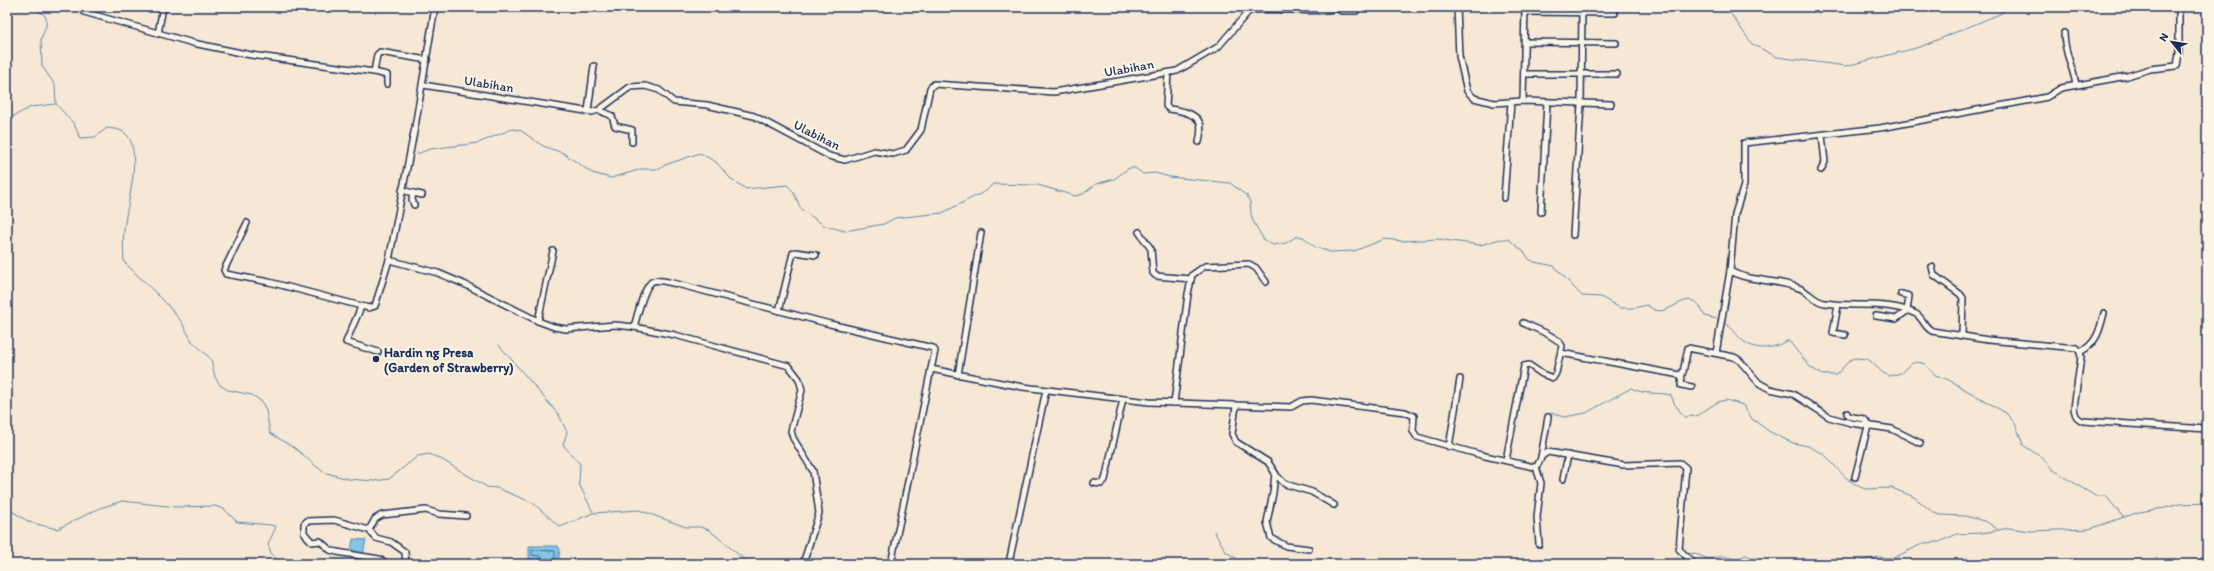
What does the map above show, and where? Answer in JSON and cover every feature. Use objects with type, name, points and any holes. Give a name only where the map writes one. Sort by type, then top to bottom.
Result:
[{"type":"street","points":[[158,34],[163,7]]},
{"type":"street","points":[[247,223],[224,270],[226,274],[269,282],[361,307],[369,308],[375,306],[389,260],[427,60],[434,7]]},
{"type":"street","points":[[1457,7],[1459,56],[1467,91],[1474,98],[1486,102],[1523,101],[1611,104]]},
{"type":"street","points":[[1716,353],[1730,271],[1735,214],[1744,185],[1744,142],[1880,128],[2047,97],[2061,88],[2127,76],[2150,69],[2177,66],[2179,60],[2179,7]]},
{"type":"street","name":"Ulabihan","points":[[422,85],[588,111],[599,110],[630,87],[645,86],[659,90],[674,102],[706,105],[754,116],[829,156],[845,160],[874,151],[893,154],[906,150],[921,130],[930,88],[934,84],[1054,92],[1168,73],[1177,71],[1218,47],[1249,11],[1338,8],[1341,11],[1356,11]]},
{"type":"street","points":[[1523,101],[1525,9],[1582,10],[1615,13]]},
{"type":"street","points":[[1573,235],[1581,104],[1582,10]]},
{"type":"street","points":[[84,12],[158,34],[251,55],[387,75],[386,84]]},
{"type":"street","points":[[2064,33],[2065,50],[2074,70],[2076,85]]},
{"type":"street","points":[[1524,42],[1616,43]]},
{"type":"street","points":[[374,72],[377,55],[380,52],[427,60]]},
{"type":"street","points":[[588,111],[594,66]]},
{"type":"street","points":[[1168,73],[1166,106],[1169,109],[1183,110],[1199,121],[1201,127],[1199,142]]},
{"type":"street","points":[[1524,74],[1617,74]]},
{"type":"street","points":[[1504,198],[1511,102]]},
{"type":"street","points":[[1541,212],[1547,103]]},
{"type":"street","points":[[599,110],[612,116],[615,126],[632,130],[632,142]]},
{"type":"street","points":[[1821,170],[1825,162],[1822,135]]},
{"type":"street","points":[[402,190],[422,194]]},
{"type":"street","points":[[413,193],[412,199],[414,205]]},
{"type":"street","points":[[1139,232],[1151,249],[1153,273],[1156,276],[1191,280]]},
{"type":"street","points":[[958,375],[981,233]]},
{"type":"street","points":[[538,321],[553,251]]},
{"type":"street","points":[[779,311],[793,253],[816,255]]},
{"type":"street","points":[[389,260],[438,273],[464,284],[538,321],[566,329],[615,325],[634,327],[675,335],[783,364],[794,372],[802,390],[792,431],[793,438],[800,447],[813,472],[819,513],[803,564]]},
{"type":"street","points":[[1174,403],[1191,280],[1195,271],[1205,266],[1249,264],[1256,268],[1266,282]]},
{"type":"street","points":[[1932,267],[1934,275],[1960,294],[1963,298],[1962,335]]},
{"type":"street","points":[[1730,271],[1747,277],[1798,288],[1820,302],[1864,306],[1875,304],[1907,311],[1916,314],[1925,326],[1932,331],[1988,340],[2072,347],[2080,352],[2081,357],[2074,408],[2075,414],[2078,418],[2090,421],[2207,429]]},
{"type":"street","points":[[634,327],[646,288],[651,282],[656,280],[677,284],[830,324],[930,345],[935,351],[891,564]]},
{"type":"street","points":[[1876,316],[1896,318],[1907,311],[1909,296],[1900,294]]},
{"type":"street","points":[[1838,304],[1833,333],[1845,334]]},
{"type":"street","points":[[361,307],[346,342],[378,352]]},
{"type":"street","points":[[2080,352],[2090,346],[2097,336],[2104,313]]},
{"type":"street","points":[[1506,460],[1524,366],[1529,365],[1542,374],[1553,378],[1562,346],[1560,342],[1523,323]]},
{"type":"street","points":[[1692,387],[1681,385],[1687,349],[1716,353],[1737,359],[1753,378],[1764,386],[1793,394],[1829,417],[1869,426],[1892,429],[1920,443]]},
{"type":"street","points":[[1561,353],[1625,366],[1682,374]]},
{"type":"street","points":[[931,369],[1046,390],[1123,399],[1236,406],[1291,407],[1302,401],[1311,400],[1404,412],[1414,416],[1414,435],[1449,447],[1536,467]]},
{"type":"street","points":[[1449,447],[1460,378]]},
{"type":"street","points":[[1010,558],[1046,390]]},
{"type":"street","points":[[1094,483],[1101,484],[1105,480],[1123,399]]},
{"type":"street","points":[[1236,406],[1233,438],[1264,458],[1281,481],[1290,486],[1312,492],[1334,505]]},
{"type":"street","points":[[1846,414],[1848,416],[1864,419],[1869,426]]},
{"type":"street","points":[[1539,544],[1538,516],[1541,484],[1536,467],[1541,458],[1548,417]]},
{"type":"street","points":[[1855,477],[1869,426]]},
{"type":"street","points":[[1541,458],[1548,452],[1624,465],[1684,464],[1686,468],[1678,549],[1694,564]]},
{"type":"street","points":[[1563,479],[1568,455]]},
{"type":"street","points":[[1275,472],[1273,494],[1267,522],[1271,538],[1286,546],[1309,549]]},
{"type":"street","points":[[369,530],[375,519],[382,515],[426,510],[439,514],[466,516]]},
{"type":"street","points":[[388,564],[379,559],[330,550],[320,541],[312,542],[304,533],[304,524],[307,521],[314,519],[334,520],[369,530],[376,538],[391,542],[405,552],[406,564]]},
{"type":"water","points":[[353,539],[366,540],[363,554],[351,550]]},
{"type":"water","points":[[529,546],[558,546],[560,549],[558,564],[529,559]]},
{"type":"waterway","points":[[34,7],[46,17],[46,26],[41,39],[42,66],[55,85],[56,104],[74,124],[80,138],[95,137],[107,128],[116,129],[125,133],[130,140],[134,162],[124,227],[124,262],[163,300],[181,321],[192,341],[211,359],[215,377],[220,385],[228,390],[252,395],[261,401],[266,410],[270,433],[296,449],[323,472],[348,479],[374,481],[389,479],[418,456],[429,454],[441,459],[487,487],[497,488],[533,503],[560,527],[593,513],[639,510],[686,527],[700,527],[709,530],[750,564]]},
{"type":"waterway","points":[[1726,7],[1752,44],[1777,57],[1846,66],[1920,47],[2002,13],[2007,7]]},
{"type":"waterway","points":[[7,116],[12,117],[31,107],[55,104]]},
{"type":"waterway","points":[[417,154],[430,149],[478,143],[512,129],[520,130],[543,146],[563,153],[592,173],[611,178],[642,169],[660,169],[665,165],[700,153],[716,162],[730,178],[746,189],[787,185],[793,191],[801,209],[825,226],[845,231],[884,224],[895,218],[942,213],[986,191],[993,184],[1038,185],[1075,196],[1083,194],[1096,184],[1114,179],[1129,168],[1135,168],[1143,174],[1155,173],[1170,177],[1230,183],[1247,196],[1250,202],[1253,221],[1264,240],[1273,245],[1286,243],[1297,236],[1303,237],[1315,247],[1330,252],[1354,251],[1385,239],[1402,241],[1438,239],[1479,245],[1500,239],[1508,239],[1534,262],[1554,266],[1582,296],[1601,297],[1620,308],[1634,308],[1647,305],[1654,310],[1660,311],[1666,310],[1682,302],[1692,301],[1698,304],[1705,316],[1720,320]]},
{"type":"waterway","points":[[1723,322],[1741,339],[1752,346],[1764,348],[1789,341],[1810,367],[1823,375],[1836,375],[1850,360],[1855,358],[1868,359],[1883,373],[1889,376],[1901,373],[1910,364],[1917,362],[1925,364],[1935,375],[1949,380],[2006,413],[2016,425],[2023,445],[2044,459],[2052,469],[2095,496],[2106,496],[2123,517]]},
{"type":"waterway","points":[[499,345],[559,415],[567,432],[563,445],[580,464],[579,484],[593,512]]},
{"type":"waterway","points":[[1551,413],[1564,417],[1586,413],[1631,388],[1645,392],[1671,395],[1674,403],[1684,417],[1696,416],[1718,402],[1726,400],[1743,405],[1752,419],[1770,432],[1793,443],[1808,446],[1824,454],[1845,477],[1858,486],[1865,489],[1892,488],[1914,497],[1934,513],[1941,515],[1966,516],[1987,522],[1997,529]]},
{"type":"waterway","points":[[7,508],[29,522],[57,529],[100,508],[122,501],[176,507],[215,506],[224,509],[237,522],[271,525],[276,527],[268,544],[271,553],[281,564]]},
{"type":"waterway","points":[[1848,564],[1879,557],[1894,558],[1924,543],[1939,542],[1957,534],[1983,533],[2009,528],[2030,531],[2089,529],[2139,512],[2180,504],[2207,503]]},
{"type":"waterway","points":[[1214,531],[1226,552],[1235,557],[1240,564]]},
{"type":"waterway","points":[[1688,554],[1694,553],[1708,559],[1722,556],[1736,559],[1746,555],[1766,564]]},
{"type":"waterway","points":[[1673,564],[1685,558]]},
{"type":"waterway","points":[[1809,564],[1834,564]]},
{"type":"place","name":"Hardin ng Presa (Garden of Strawberry)","points":[[376,359]]}]
